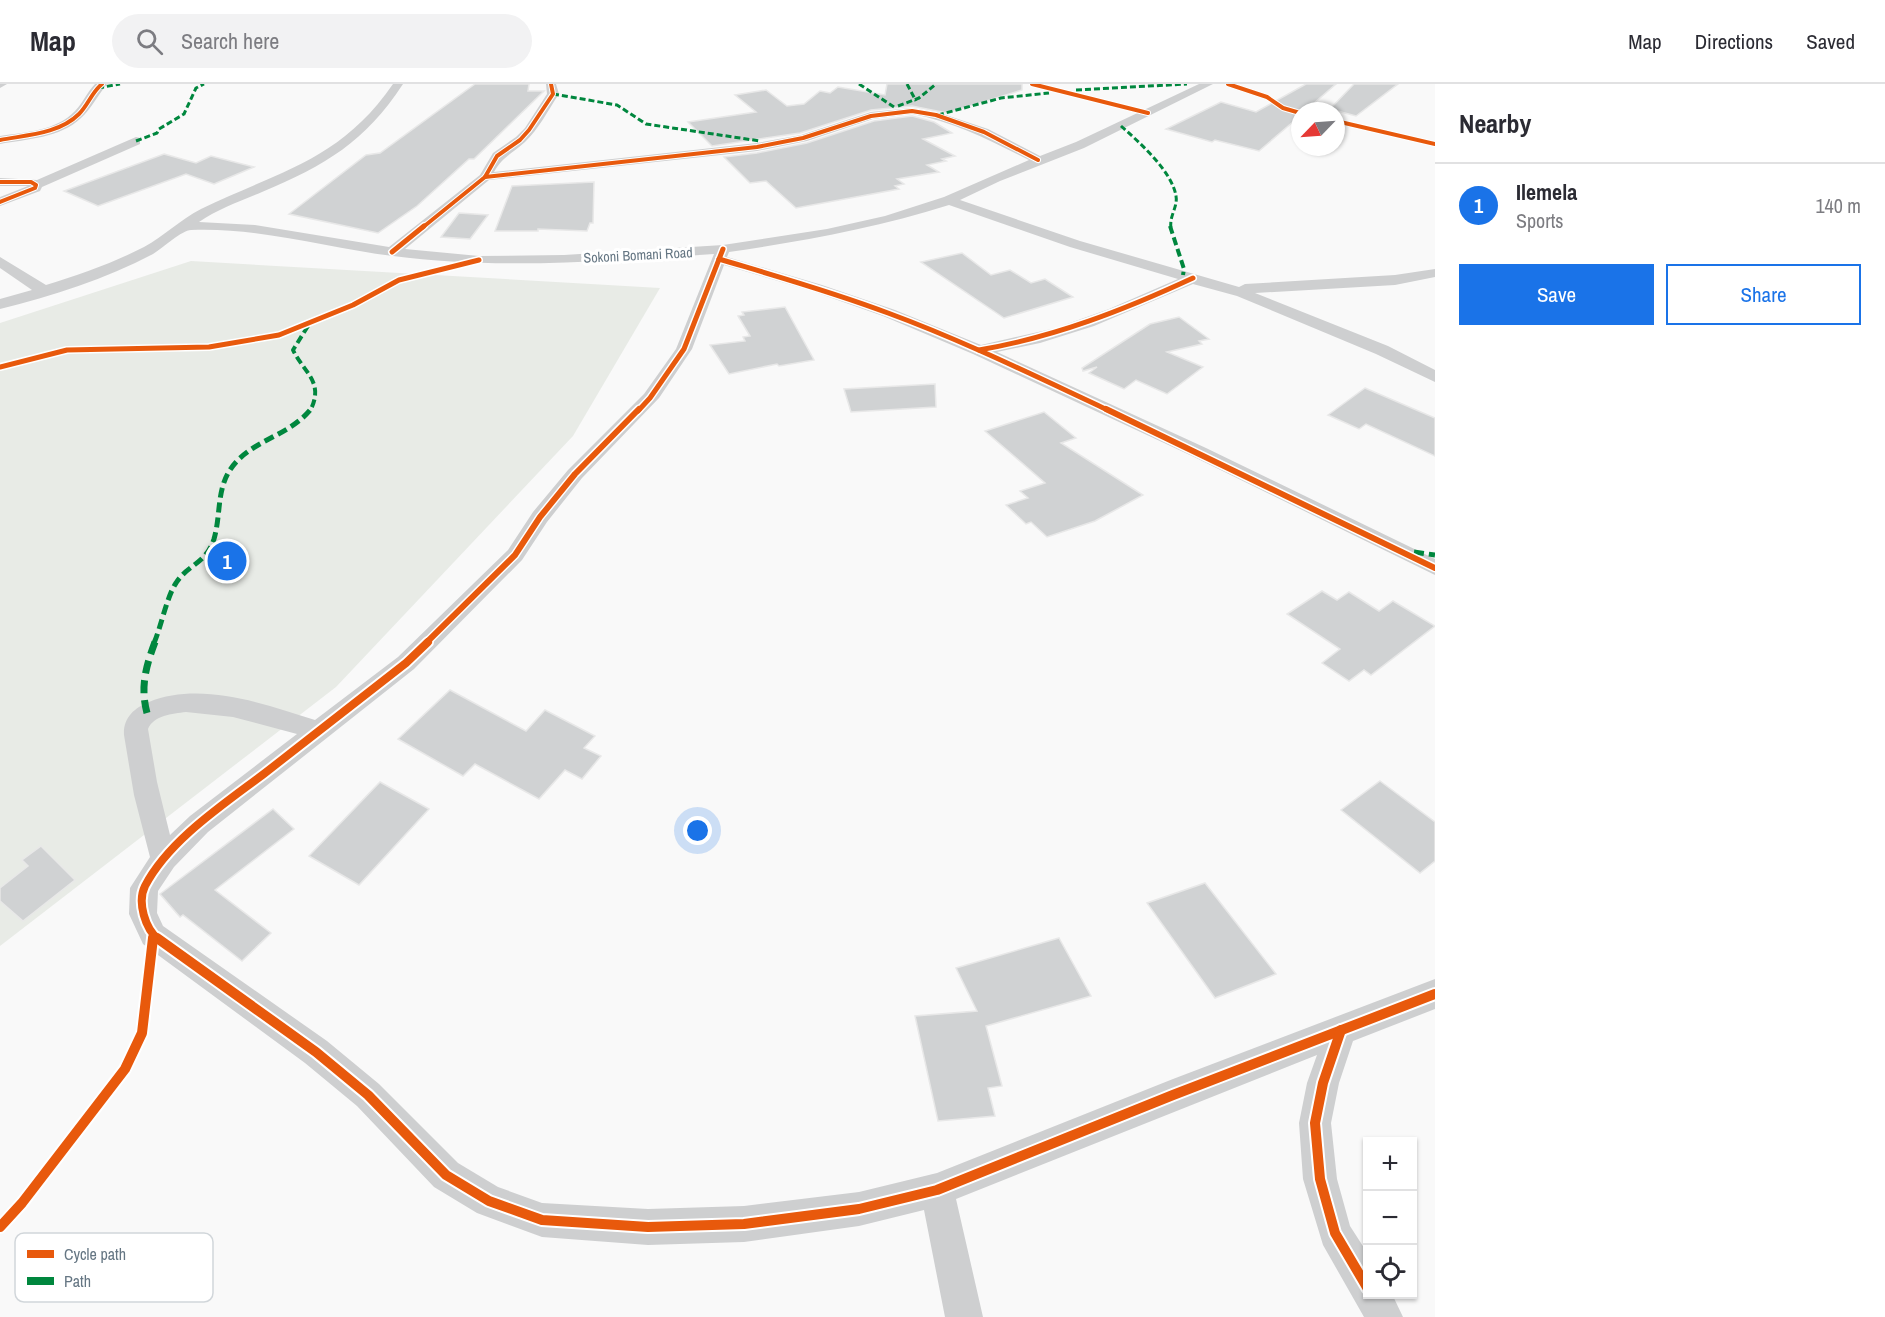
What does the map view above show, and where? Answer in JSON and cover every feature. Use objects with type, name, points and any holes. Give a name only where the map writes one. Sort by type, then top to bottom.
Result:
[{"type":"street","points":[[0,140],[58,128],[79,114],[90,95],[102,84]]},
{"type":"street","points":[[0,304],[120,264],[152,248],[204,213],[291,176],[324,158],[376,118],[398,84]]},
{"type":"street","points":[[392,252],[485,177],[497,156],[520,140],[537,120],[553,94],[551,84]]},
{"type":"street","name":"Sokoni Bomani Road","points":[[183,225],[255,229],[392,252],[458,259],[553,259],[721,254],[889,219],[949,200],[1038,160],[1080,145],[1208,84]]},
{"type":"street","points":[[485,177],[738,150],[803,138],[871,116],[912,111],[936,115],[984,132],[1038,160]]},
{"type":"street","points":[[0,202],[27,193],[36,185],[136,141]]},
{"type":"street","points":[[0,182],[31,182],[36,185]]},
{"type":"street","points":[[949,200],[1075,244],[1193,278],[1302,316],[1382,350],[1435,376]]},
{"type":"street","points":[[1435,568],[1199,452],[979,350],[889,313],[721,254],[684,349],[650,398],[575,474],[540,517],[515,555],[406,663],[199,824],[164,859],[144,888],[143,914],[153,935],[245,1004],[316,1052],[368,1095],[446,1175],[489,1201],[542,1220],[648,1227],[744,1224],[859,1209],[937,1190],[1435,994]]},
{"type":"street","points":[[0,261],[44,291]]},
{"type":"street","points":[[1230,290],[1395,280],[1435,273]]},
{"type":"street","points":[[979,350],[1015,345],[1128,308],[1193,278]]},
{"type":"street","points":[[1010,364],[1015,345]]},
{"type":"street","points":[[164,859],[145,792],[136,728],[140,717],[163,705],[181,703],[266,714],[319,731]]},
{"type":"street","points":[[1341,1030],[1323,1083],[1315,1123],[1320,1179],[1335,1233],[1363,1281]]},
{"type":"street","points":[[937,1190],[964,1317]]},
{"type":"street","points":[[1374,1299],[1384,1317]]},
{"type":"shaded area","points":[[191,261],[660,288],[573,436],[336,687],[0,946],[0,323]]},
{"type":"building","points":[[475,84],[529,84],[528,91],[544,91],[474,159],[469,159],[417,206],[378,233],[289,214],[366,155],[380,153]]},
{"type":"building","points":[[887,84],[1022,84],[1022,90],[947,113],[912,106],[871,110],[800,133],[712,146],[688,122],[756,112],[735,95],[766,90],[787,106],[804,104],[820,91],[830,93],[838,87],[885,95]]},
{"type":"building","points":[[1306,84],[1336,84],[1315,102],[1291,102],[1291,124],[1259,151],[1215,140],[1212,142],[1166,129],[1221,102],[1256,112]]},
{"type":"building","points":[[1354,84],[1398,84],[1356,116],[1345,113],[1345,102],[1337,102]]},
{"type":"building","points":[[912,116],[934,122],[952,133],[923,139],[955,156],[942,159],[946,161],[927,165],[939,172],[897,179],[904,184],[895,186],[899,189],[796,208],[766,181],[750,183],[724,157],[807,143],[874,121]]},
{"type":"building","points":[[164,154],[196,163],[211,156],[254,167],[214,184],[186,174],[98,206],[64,191]]},
{"type":"building","points":[[594,182],[593,223],[590,223],[587,231],[538,229],[538,231],[495,231],[512,186]]},
{"type":"building","points":[[459,213],[488,215],[470,239],[441,237]]},
{"type":"building","points":[[962,253],[991,275],[1010,270],[1031,283],[1045,279],[1073,297],[1004,318],[921,262]]},
{"type":"building","points":[[785,307],[814,360],[779,366],[777,364],[729,374],[710,345],[745,341],[743,337],[750,336],[738,316],[744,315],[742,312]]},
{"type":"building","points":[[1179,317],[1209,339],[1199,341],[1202,344],[1167,352],[1203,367],[1167,394],[1136,380],[1124,389],[1089,373],[1097,367],[1083,371],[1082,368],[1150,324]]},
{"type":"building","points":[[935,384],[936,407],[851,412],[844,389]]},
{"type":"building","points":[[1365,388],[1435,418],[1435,456],[1366,424],[1359,429],[1328,415]]},
{"type":"building","points":[[1044,412],[1076,438],[1061,443],[1143,495],[1095,521],[1047,537],[1031,522],[1026,524],[1006,505],[1028,498],[1020,491],[1045,483],[985,431]]},
{"type":"building","points":[[1322,591],[1337,600],[1349,592],[1379,611],[1393,601],[1435,626],[1371,675],[1364,670],[1349,681],[1322,663],[1340,649],[1287,614]]},
{"type":"building","points":[[450,690],[526,731],[545,710],[595,736],[584,748],[601,756],[582,779],[565,770],[539,799],[475,764],[463,776],[398,739]]},
{"type":"building","points":[[1380,781],[1435,822],[1435,861],[1420,873],[1341,810]]},
{"type":"building","points":[[380,782],[429,809],[359,885],[309,856]]},
{"type":"building","points":[[273,809],[294,829],[215,890],[271,933],[242,961],[183,915],[180,917],[160,894]]},
{"type":"building","points":[[41,846],[75,880],[23,921],[0,901],[0,888],[28,866],[22,860]]},
{"type":"building","points":[[1205,883],[1276,974],[1215,998],[1147,903]]},
{"type":"building","points":[[1059,938],[1091,996],[986,1026],[1002,1086],[988,1088],[995,1116],[938,1121],[915,1016],[977,1011],[956,968]]},
{"type":"marked path","points":[[98,88],[120,84]]},
{"type":"marked path","points":[[136,141],[157,133],[159,129],[184,114],[196,88],[204,84]]},
{"type":"marked path","points":[[859,84],[894,107]]},
{"type":"marked path","points":[[907,84],[916,101]]},
{"type":"marked path","points":[[898,106],[919,98],[936,84]]},
{"type":"marked path","points":[[1076,90],[1187,84]]},
{"type":"marked path","points":[[938,115],[1001,98],[1049,93]]},
{"type":"marked path","points":[[553,94],[617,105],[646,124],[760,141]]},
{"type":"marked path","points":[[1121,126],[1153,157],[1167,175],[1176,194],[1170,225],[1184,269],[1183,275]]},
{"type":"marked path","points":[[147,713],[143,688],[147,664],[176,582],[209,551],[214,539],[219,495],[227,473],[245,454],[303,419],[316,398],[315,384],[293,350],[308,326]]},
{"type":"marked path","points":[[1414,552],[1435,555]]},
{"type":"cycle path","points":[[0,140],[42,133],[62,126],[79,114],[102,84]]},
{"type":"cycle path","points":[[392,252],[485,177],[497,156],[520,140],[529,130],[553,94],[551,84]]},
{"type":"cycle path","points":[[1032,84],[1148,113]]},
{"type":"cycle path","points":[[1228,84],[1267,97],[1283,108],[1291,110]]},
{"type":"cycle path","points":[[485,177],[757,147],[803,138],[871,116],[912,111],[936,115],[984,132],[1038,160]]},
{"type":"cycle path","points":[[1345,123],[1435,144]]},
{"type":"cycle path","points":[[0,182],[31,182],[36,185],[35,188],[0,202]]},
{"type":"cycle path","points":[[723,249],[684,349],[650,398],[575,474],[540,517],[515,555],[406,663],[199,824],[164,859],[144,888],[143,914],[153,935],[316,1052],[368,1095],[446,1175],[489,1201],[542,1220],[648,1227],[744,1224],[859,1209],[937,1190],[1173,1095],[1435,994]]},
{"type":"cycle path","points":[[719,259],[817,288],[889,313],[979,350],[1199,452],[1435,568]]},
{"type":"cycle path","points":[[0,367],[67,350],[209,347],[279,335],[353,305],[399,280],[479,260]]},
{"type":"cycle path","points":[[979,350],[1034,339],[1088,322],[1193,278]]},
{"type":"cycle path","points":[[0,1227],[22,1203],[125,1069],[142,1033],[153,935]]},
{"type":"cycle path","points":[[1341,1030],[1323,1083],[1315,1123],[1320,1179],[1335,1233],[1363,1281]]},
{"type":"place","name":"Ilemela","points":[[227,561]]}]
